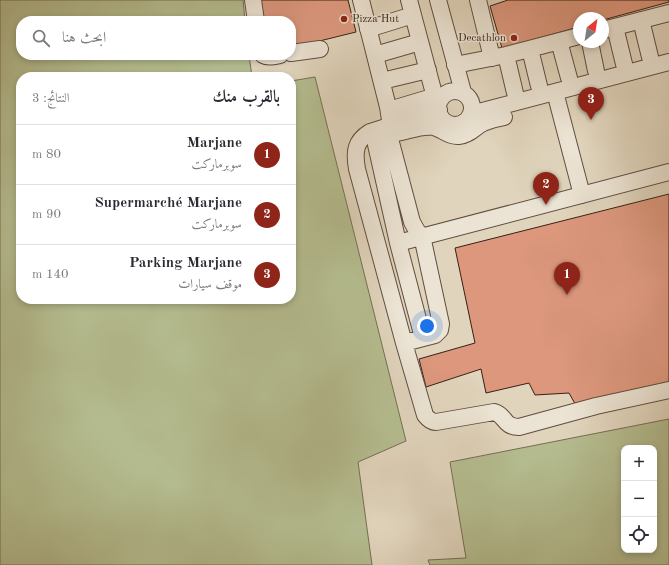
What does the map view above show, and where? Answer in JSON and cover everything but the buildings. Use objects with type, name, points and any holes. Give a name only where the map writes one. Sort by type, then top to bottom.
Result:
[{"type":"lane","points":[[253,0],[255,16]]},
{"type":"lane","points":[[361,0],[382,82],[398,243],[423,338]]},
{"type":"lane","points":[[418,0],[441,103],[441,117],[446,122],[453,125],[460,124],[467,120],[469,104],[455,66],[441,1]]},
{"type":"lane","points":[[478,0],[499,56],[515,92]]},
{"type":"lane","points":[[368,29],[411,8],[433,90],[431,96],[386,128]]},
{"type":"lane","points":[[624,64],[609,28],[669,13]]},
{"type":"lane","points":[[641,20],[650,57]]},
{"type":"lane","points":[[455,66],[573,38]]},
{"type":"lane","points":[[559,41],[569,78]]},
{"type":"lane","points":[[375,55],[420,42]]},
{"type":"lane","points":[[591,48],[596,71]]},
{"type":"lane","points":[[296,52],[320,49]]},
{"type":"lane","points":[[530,49],[539,86]]},
{"type":"lane","points":[[469,104],[669,52]]},
{"type":"lane","points":[[469,104],[555,92],[669,62]]},
{"type":"lane","points":[[382,82],[428,70]]},
{"type":"lane","points":[[469,104],[456,91],[449,92],[441,103],[386,128],[370,132],[360,140],[356,148],[355,158],[357,168],[404,343],[427,418],[433,422],[440,422],[494,412],[500,415],[509,425],[519,427],[596,406],[669,390]]},
{"type":"lane","points":[[555,92],[582,195]]},
{"type":"lane","points":[[386,128],[427,127],[435,128],[448,135],[459,136],[466,135],[486,122],[530,110]]},
{"type":"lane","points":[[386,128],[412,222],[422,236],[441,324],[438,333],[404,343]]},
{"type":"lane","points":[[398,243],[669,172]]},
{"type":"green space","points":[[0,0],[243,0],[245,16],[16,16],[16,60],[250,60],[251,72],[16,72],[16,304],[296,304],[296,80],[315,77],[406,441],[358,462],[372,565],[0,565]]},
{"type":"green space","points":[[669,419],[669,565],[430,565],[428,560],[466,558],[450,462]]},
{"type":"place","name":"Pizza Hut","points":[[344,19]]},
{"type":"place","name":"Decathlon","points":[[514,38]]},
{"type":"place","name":"Parking Marjane","points":[[591,120]]},
{"type":"place","name":"Supermarché Marjane","points":[[546,205]]},
{"type":"place","name":"Marjane","points":[[567,295]]}]
